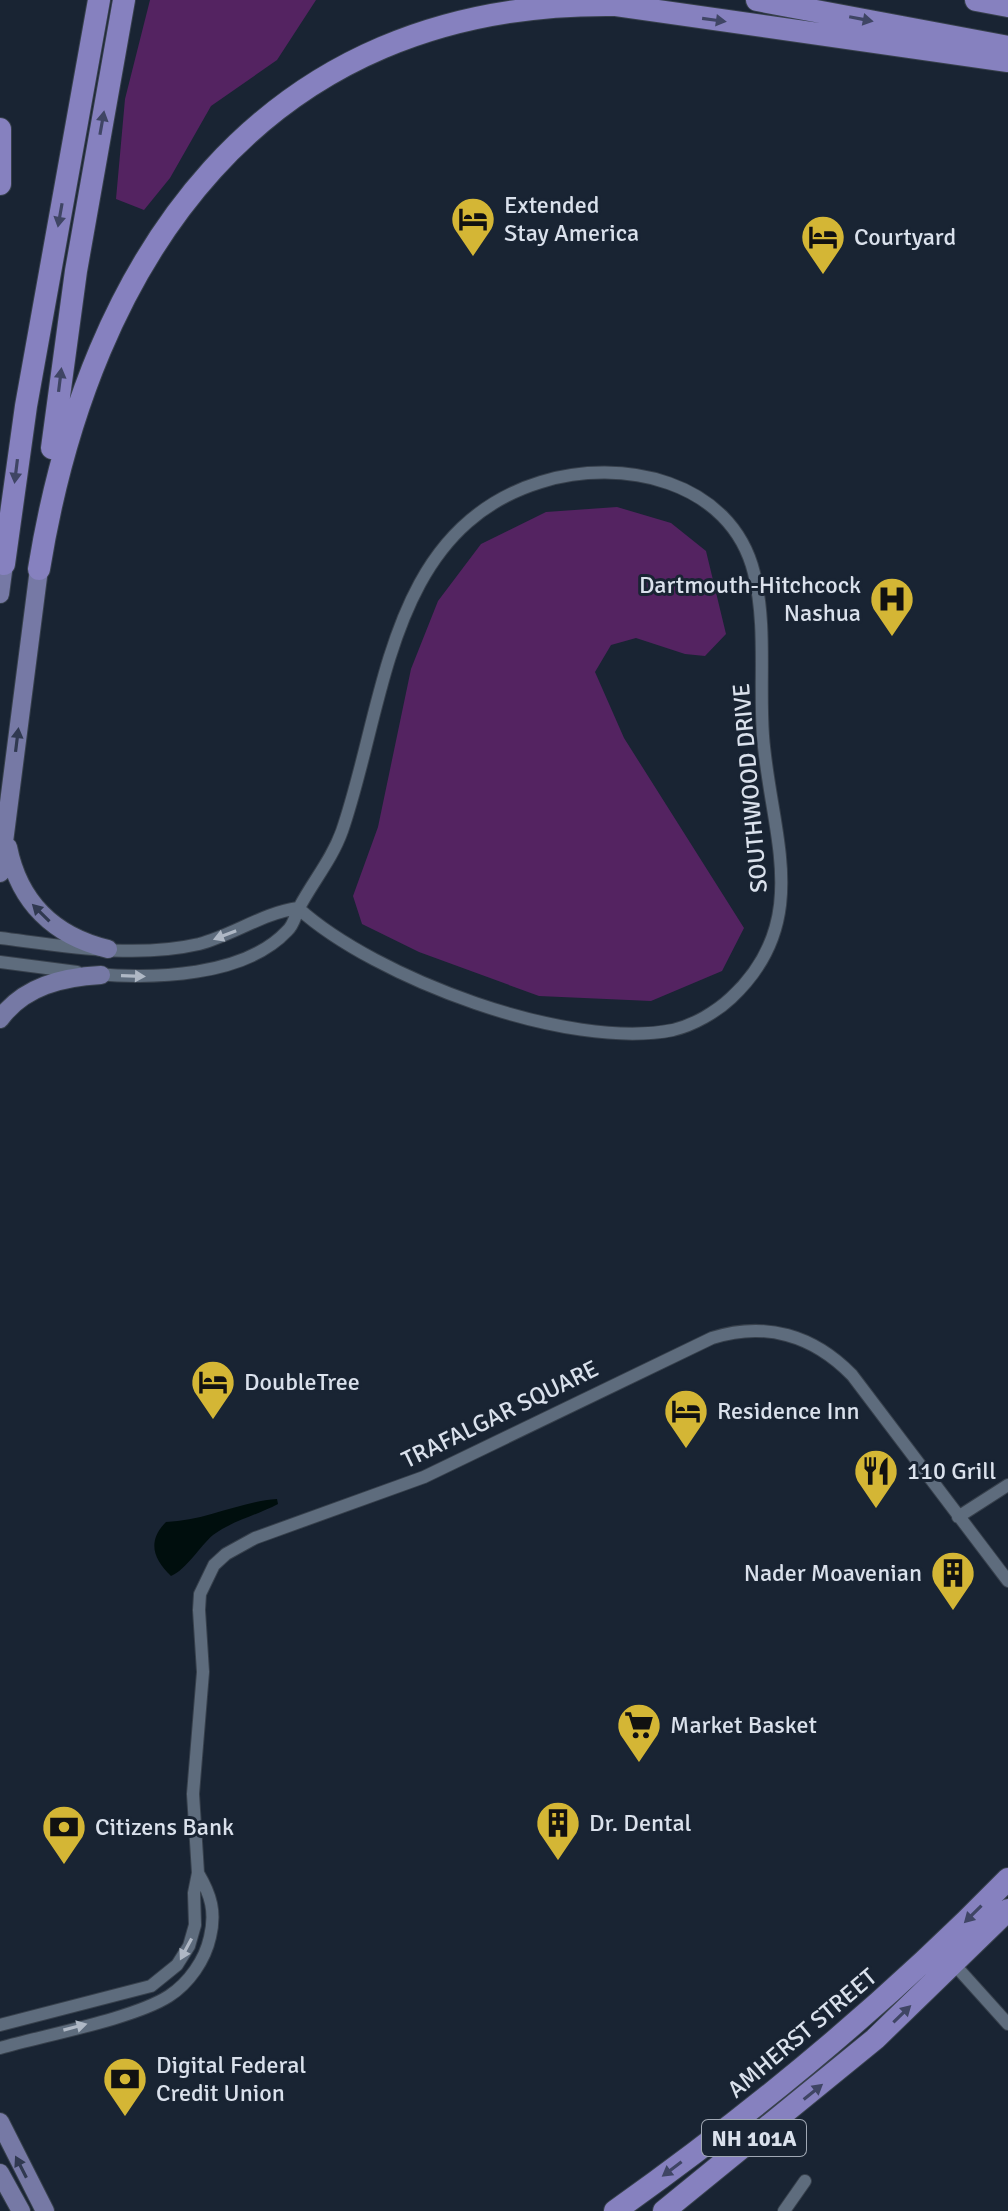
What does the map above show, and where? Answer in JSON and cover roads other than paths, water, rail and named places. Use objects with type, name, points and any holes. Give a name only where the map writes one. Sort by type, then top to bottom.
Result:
[{"type":"highway","points":[[4,564],[26,406],[99,0]]},
{"type":"highway","points":[[39,569],[76,271],[124,0]]},
{"type":"highway","points":[[757,0],[1008,47]]},
{"type":"highway","points":[[976,0],[1008,6]]},
{"type":"highway","points":[[39,569],[59,468],[79,394],[108,324],[153,235],[188,183],[229,136],[276,95],[328,61],[373,38],[433,17],[481,7],[554,1],[629,7],[1008,61]]},
{"type":"highway","points":[[0,129],[0,184]]},
{"type":"highway","name":"AMHERST STREET","points":[[615,2211],[792,2079],[873,2010],[1008,1879]]},
{"type":"highway","name":"AMHERST STREET","points":[[664,2211],[844,2066],[1008,1910]]},
{"type":"main road","points":[[0,594],[4,564]]},
{"type":"main road","points":[[0,873],[39,569]]},
{"type":"main road","points":[[6,825],[15,873],[34,907],[65,933],[108,949]]},
{"type":"main road","points":[[0,1019],[35,989],[63,980],[101,975]]},
{"type":"main road","points":[[0,2122],[45,2211]]},
{"type":"main road","points":[[0,2173],[21,2211]]},
{"type":"street","name":"SOUTHWOOD DRIVE","points":[[0,962],[101,975],[164,976],[216,967],[280,937],[291,928],[298,908],[323,871],[343,829],[399,627],[413,593],[447,544],[472,519],[503,499],[535,484],[574,473],[610,471],[667,481],[697,497],[727,523],[748,554],[759,594],[764,744],[784,888],[777,927],[769,948],[758,968],[728,1001],[691,1024],[647,1033],[581,1028],[518,1015],[445,992],[381,964],[332,937],[298,908]]},
{"type":"street","points":[[0,938],[108,949],[158,950],[197,944],[274,913],[298,908]]},
{"type":"street","name":"TRAFALGAR SQUARE","points":[[0,2025],[135,1991],[166,1976],[183,1956],[193,1935],[198,1873],[193,1817],[203,1672],[200,1594],[214,1565],[226,1554],[255,1538],[424,1477],[687,1349],[743,1330],[795,1336],[832,1356],[863,1388],[1008,1581]]},
{"type":"street","points":[[958,1517],[1008,1485]]},
{"type":"street","name":"TRAFALGAR SQUARE","points":[[0,2048],[151,2006],[173,1994],[199,1964],[209,1941],[213,1913],[210,1893],[198,1873]]},
{"type":"street","points":[[954,1964],[1008,2024]]},
{"type":"street","points":[[784,2211],[805,2181]]},
{"type":"place","name":"Extended Stay America","points":[[473,258]]},
{"type":"place","name":"Courtyard","points":[[823,276]]},
{"type":"place","name":"Dartmouth-Hitchcock Nashua","points":[[892,638]]},
{"type":"place","name":"DoubleTree","points":[[213,1421]]},
{"type":"place","name":"Residence Inn","points":[[686,1450]]},
{"type":"place","name":"110 Grill","points":[[876,1510]]},
{"type":"place","name":"Nader Moavenian","points":[[953,1612]]},
{"type":"place","name":"Market Basket","points":[[639,1764]]},
{"type":"place","name":"Dr. Dental","points":[[558,1862]]},
{"type":"place","name":"Citizens Bank","points":[[64,1866]]},
{"type":"place","name":"Digital Federal Credit Union","points":[[125,2118]]}]
